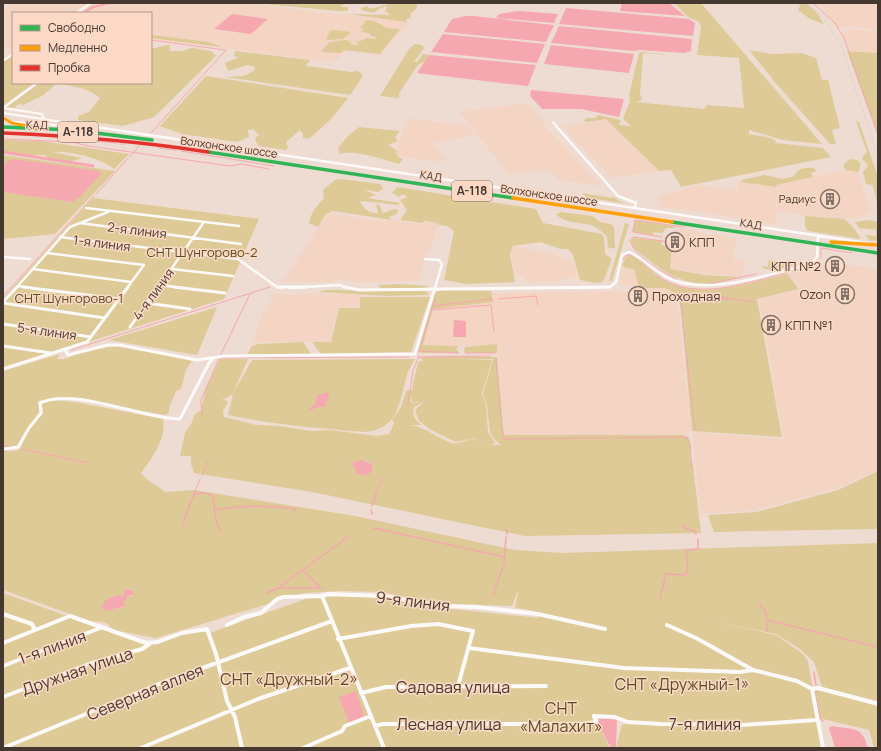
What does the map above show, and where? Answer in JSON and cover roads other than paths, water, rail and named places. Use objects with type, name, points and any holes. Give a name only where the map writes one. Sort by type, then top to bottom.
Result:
[{"type":"main road","points":[[3,119],[37,128]]},
{"type":"main road","points":[[3,128],[37,128],[106,133],[152,140]]},
{"type":"main road","name":"КАД","points":[[3,128],[96,134],[152,140],[795,238],[878,253]]},
{"type":"main road","name":"КАД","points":[[3,133],[99,137],[154,144],[878,249]]},
{"type":"main road","points":[[831,242],[878,245]]},
{"type":"street","points":[[77,12],[90,3]]},
{"type":"street","points":[[3,61],[12,55]]},
{"type":"street","points":[[3,108],[36,84]]},
{"type":"street","points":[[3,108],[40,113],[44,119]]},
{"type":"street","name":"Волхонское шоссе","points":[[3,113],[867,243]]},
{"type":"street","points":[[34,118],[42,116]]},
{"type":"street","name":"Волхонское шоссе","points":[[3,119],[29,123],[112,130]]},
{"type":"street","points":[[553,122],[618,196],[636,203],[635,207]]},
{"type":"street","points":[[86,208],[239,226]]},
{"type":"street","points":[[3,303],[70,226],[110,211]]},
{"type":"street","name":"4-я линия","points":[[130,327],[204,222]]},
{"type":"street","name":"2-я линия","points":[[80,223],[241,244]]},
{"type":"street","points":[[434,289],[610,286],[616,282],[622,255],[629,252],[639,256],[671,280],[695,286],[715,286],[811,264],[817,257],[818,235]]},
{"type":"street","name":"1-я линия","points":[[60,238],[238,259],[277,287],[283,288],[340,285],[352,289],[434,289]]},
{"type":"street","name":"1-я линия","points":[[47,253],[144,265],[131,282]]},
{"type":"street","points":[[3,257],[29,260]]},
{"type":"street","points":[[65,350],[68,355],[108,345],[119,345],[197,360],[216,357],[415,354],[442,262],[425,259]]},
{"type":"street","points":[[3,369],[85,343],[131,282],[33,269]]},
{"type":"street","points":[[172,269],[233,276]]},
{"type":"street","points":[[18,286],[119,299]]},
{"type":"street","points":[[160,286],[225,293]]},
{"type":"street","points":[[3,303],[105,318]]},
{"type":"street","points":[[147,303],[190,309]]},
{"type":"street","name":"5-я линия","points":[[3,324],[91,337]]},
{"type":"street","points":[[3,346],[50,354]]},
{"type":"street","points":[[3,449],[15,449],[22,444],[29,428],[41,413],[40,403],[42,400],[51,398],[93,403],[180,419],[209,363],[216,357]]},
{"type":"street","name":"9-я линия","points":[[227,625],[244,617],[262,613],[277,599],[284,597],[322,596],[328,594],[372,595],[443,606],[510,610],[605,629]]},
{"type":"street","points":[[322,596],[338,639],[384,748]]},
{"type":"street","points":[[3,614],[32,624],[36,630]]},
{"type":"street","points":[[3,643],[70,616],[100,628],[151,643]]},
{"type":"street","name":"Северная аллея","points":[[3,748],[164,682],[332,621]]},
{"type":"street","points":[[338,639],[388,629],[438,624],[473,631],[458,686]]},
{"type":"street","points":[[667,625],[698,639],[753,670],[806,684],[812,689],[816,720],[823,748]]},
{"type":"street","name":"1-я линия","points":[[3,666],[100,628]]},
{"type":"street","name":"Дружная улица","points":[[3,697],[89,664],[142,649],[151,643],[182,633],[207,629],[210,633],[218,663]]},
{"type":"street","points":[[469,648],[543,656],[624,668],[740,672],[753,670]]},
{"type":"street","points":[[218,663],[227,701],[232,710],[242,748]]},
{"type":"street","points":[[141,748],[232,710],[290,688],[350,668]]},
{"type":"street","name":"Садовая улица","points":[[361,692],[386,687],[546,686]]},
{"type":"street","points":[[812,689],[818,688],[878,704]]},
{"type":"street","points":[[303,748],[342,731],[345,726],[371,716]]},
{"type":"street","name":"7-я линия","points":[[596,722],[594,716],[615,717],[628,722],[661,724],[742,725],[796,720],[816,720]]},
{"type":"street","name":"Лесная улица","points":[[375,726],[383,724],[582,724],[596,722]]},
{"type":"waterway","points":[[85,12],[93,7],[112,3]]},
{"type":"waterway","points":[[813,3],[835,23],[844,38],[878,135]]},
{"type":"waterway","points":[[152,40],[225,50]]},
{"type":"waterway","points":[[151,133],[226,50]]},
{"type":"waterway","points":[[3,139],[72,142],[88,146],[134,152]]},
{"type":"waterway","points":[[64,139],[116,143]]},
{"type":"waterway","points":[[136,149],[139,146]]},
{"type":"waterway","points":[[158,148],[176,150]]},
{"type":"waterway","points":[[181,151],[274,166]]},
{"type":"waterway","points":[[3,152],[93,166]]},
{"type":"waterway","points":[[129,157],[134,152]]},
{"type":"waterway","points":[[134,152],[230,166],[241,164],[269,169]]},
{"type":"waterway","points":[[96,194],[128,158]]},
{"type":"waterway","points":[[3,296],[94,196]]},
{"type":"waterway","points":[[662,237],[633,232],[635,220],[684,227]]},
{"type":"waterway","points":[[670,242],[633,237],[630,241],[644,259],[678,280]]},
{"type":"waterway","points":[[665,238],[671,238]]},
{"type":"waterway","points":[[821,258],[821,248],[851,253],[851,251]]},
{"type":"waterway","points":[[623,260],[626,255],[632,255]]},
{"type":"waterway","points":[[639,259],[656,275],[664,280],[682,287],[697,289],[727,287],[786,273]]},
{"type":"waterway","points":[[793,271],[819,263]]},
{"type":"waterway","points":[[709,284],[756,274]]},
{"type":"waterway","points":[[71,350],[270,287]]},
{"type":"waterway","points":[[680,299],[681,296],[684,295],[683,288]]},
{"type":"waterway","points":[[221,354],[250,294]]},
{"type":"waterway","points":[[498,299],[536,296],[538,305]]},
{"type":"waterway","points":[[713,296],[729,298]]},
{"type":"waterway","points":[[433,306],[435,299]]},
{"type":"waterway","points":[[433,306],[492,299]]},
{"type":"waterway","points":[[680,299],[732,299],[755,302]]},
{"type":"waterway","points":[[680,299],[695,430]]},
{"type":"waterway","points":[[432,310],[491,305],[494,332]]},
{"type":"waterway","points":[[432,310],[433,306]]},
{"type":"waterway","points":[[419,351],[432,310]]},
{"type":"waterway","points":[[419,351],[459,353]]},
{"type":"waterway","points":[[465,353],[495,353]]},
{"type":"waterway","points":[[419,357],[491,356]]},
{"type":"waterway","points":[[221,358],[409,357]]},
{"type":"waterway","points":[[408,405],[413,371],[419,357]]},
{"type":"waterway","points":[[202,415],[201,400],[219,359]]},
{"type":"waterway","points":[[496,359],[503,439],[610,438]]},
{"type":"waterway","points":[[616,438],[687,437]]},
{"type":"waterway","points":[[687,437],[690,444],[692,468]]},
{"type":"waterway","points":[[3,445],[12,447]]},
{"type":"waterway","points":[[22,449],[88,463]]},
{"type":"waterway","points":[[202,476],[208,461]]},
{"type":"waterway","points":[[377,492],[379,485],[385,478]]},
{"type":"waterway","points":[[195,492],[200,479]]},
{"type":"waterway","points":[[182,526],[195,491]]},
{"type":"waterway","points":[[372,506],[377,491]]},
{"type":"waterway","points":[[194,494],[205,493],[213,496],[215,515],[220,532]]},
{"type":"waterway","points":[[215,510],[245,506],[265,506],[295,509],[296,513]]},
{"type":"waterway","points":[[371,510],[372,514]]},
{"type":"waterway","points":[[682,525],[685,528],[695,531],[696,534]]},
{"type":"waterway","points":[[373,528],[504,557]]},
{"type":"waterway","points":[[506,529],[507,534]]},
{"type":"waterway","points":[[302,570],[348,537]]},
{"type":"waterway","points":[[504,557],[506,537]]},
{"type":"waterway","points":[[660,598],[666,574],[686,575],[688,569],[686,550],[698,549],[698,539]]},
{"type":"waterway","points":[[493,595],[504,563],[504,557]]},
{"type":"waterway","points":[[278,588],[321,588],[302,570]]},
{"type":"waterway","points":[[278,588],[302,570]]},
{"type":"waterway","points":[[267,593],[278,588]]},
{"type":"waterway","points":[[760,604],[762,608],[765,609],[767,618]]},
{"type":"waterway","points":[[767,631],[767,620],[878,647]]},
{"type":"waterway","points":[[814,672],[816,686]]},
{"type":"waterway","points":[[816,699],[820,718],[823,721]]},
{"type":"railway","points":[[807,3],[825,20],[841,46],[878,156]]},
{"type":"place","name":"Радиус","points":[[830,199]]},
{"type":"place","name":"КПП","points":[[675,242]]},
{"type":"place","name":"КПП №2","points":[[835,266]]},
{"type":"place","name":"Ozon","points":[[845,294]]},
{"type":"place","name":"Проходная","points":[[638,296]]},
{"type":"place","name":"КПП №1","points":[[771,325]]},
{"type":"park label","name":"СНТ Шунгорово-2","points":[[202,252]]},
{"type":"park label","name":"СНТ Шунгорово-1","points":[[69,298]]},
{"type":"park label","name":"СНТ «Дружный-2»","points":[[289,679]]},
{"type":"park label","name":"СНТ «Дружный-1»","points":[[682,684]]},
{"type":"park label","name":"СНТ «Малахит»","points":[[561,717]]}]
